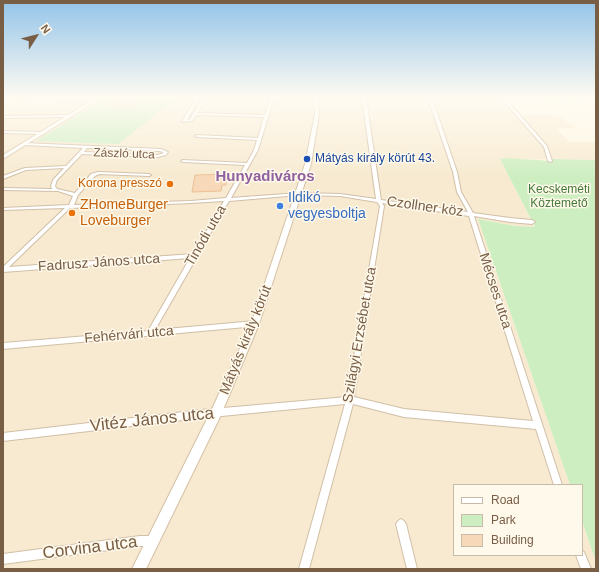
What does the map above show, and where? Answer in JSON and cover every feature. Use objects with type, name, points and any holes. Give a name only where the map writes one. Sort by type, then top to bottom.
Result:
[{"type":"street","points":[[3,158],[55,125]]},
{"type":"street","name":"Tinódi utca","points":[[150,333],[256,150],[264,125]]},
{"type":"street","name":"Mátyás király körút","points":[[139,569],[216,413],[256,324],[308,164],[315,125]]},
{"type":"street","name":"Szilágyi Erzsébet utca","points":[[304,569],[350,400],[382,206],[379,201],[368,125]]},
{"type":"street","name":"Mécses utca","points":[[439,125],[455,172],[459,192],[471,214],[558,484]]},
{"type":"street","points":[[526,125],[546,147],[550,161]]},
{"type":"street","points":[[3,132],[42,133]]},
{"type":"street","points":[[197,136],[260,139]]},
{"type":"street","name":"Zászló utca","points":[[25,144],[161,150],[166,152],[158,156],[79,155]]},
{"type":"street","name":"Zászló utca","points":[[55,190],[53,186],[55,180],[86,147]]},
{"type":"street","points":[[183,161],[248,164]]},
{"type":"street","points":[[3,178],[26,169],[68,167]]},
{"type":"street","name":"Zászló utca","points":[[70,207],[76,195],[93,175],[98,173],[149,175]]},
{"type":"street","points":[[3,189],[55,190],[69,192],[76,195]]},
{"type":"street","name":"Czollner köz","points":[[3,209],[227,200],[299,194],[340,195],[532,222]]},
{"type":"street","points":[[3,270],[70,207]]},
{"type":"street","name":"Fadrusz János utca","points":[[3,270],[194,256]]},
{"type":"street","name":"Fehérvári utca","points":[[3,346],[256,324]]},
{"type":"street","name":"Vitéz János utca","points":[[3,437],[216,413],[350,400],[404,412],[538,425]]},
{"type":"street","points":[[401,524],[412,569]]},
{"type":"street","name":"Corvina utca","points":[[3,559],[140,541],[154,541]]},
{"type":"street","points":[[582,556],[586,569]]},
{"type":"shaded area","points":[[3,125],[571,125],[576,128],[556,129],[570,142],[596,142],[596,160],[500,159],[535,228],[478,219],[570,484],[453,484],[453,556],[583,556],[583,524],[596,562],[596,569],[3,569]]},
{"type":"green space","points":[[62,125],[143,125],[118,144],[36,141]]},
{"type":"green space","name":"Kecskeméti Köztemető","points":[[506,158],[552,161],[552,159],[596,160],[596,562],[583,524],[583,484],[570,484],[478,219],[515,226],[535,227],[500,159]]},
{"type":"building","points":[[227,174],[226,185],[222,185],[221,191],[192,192],[195,175]]},
{"type":"place","name":"Mátyás király körút 43.","points":[[307,159]]},
{"type":"place","name":"Korona presszó","points":[[170,184]]},
{"type":"place","name":"Ildikó vegyesboltja","points":[[280,206]]},
{"type":"place","name":"ZHomeBurger Loveburger","points":[[72,213]]},
{"type":"district","name":"Hunyadiváros","points":[[265,177]]}]
